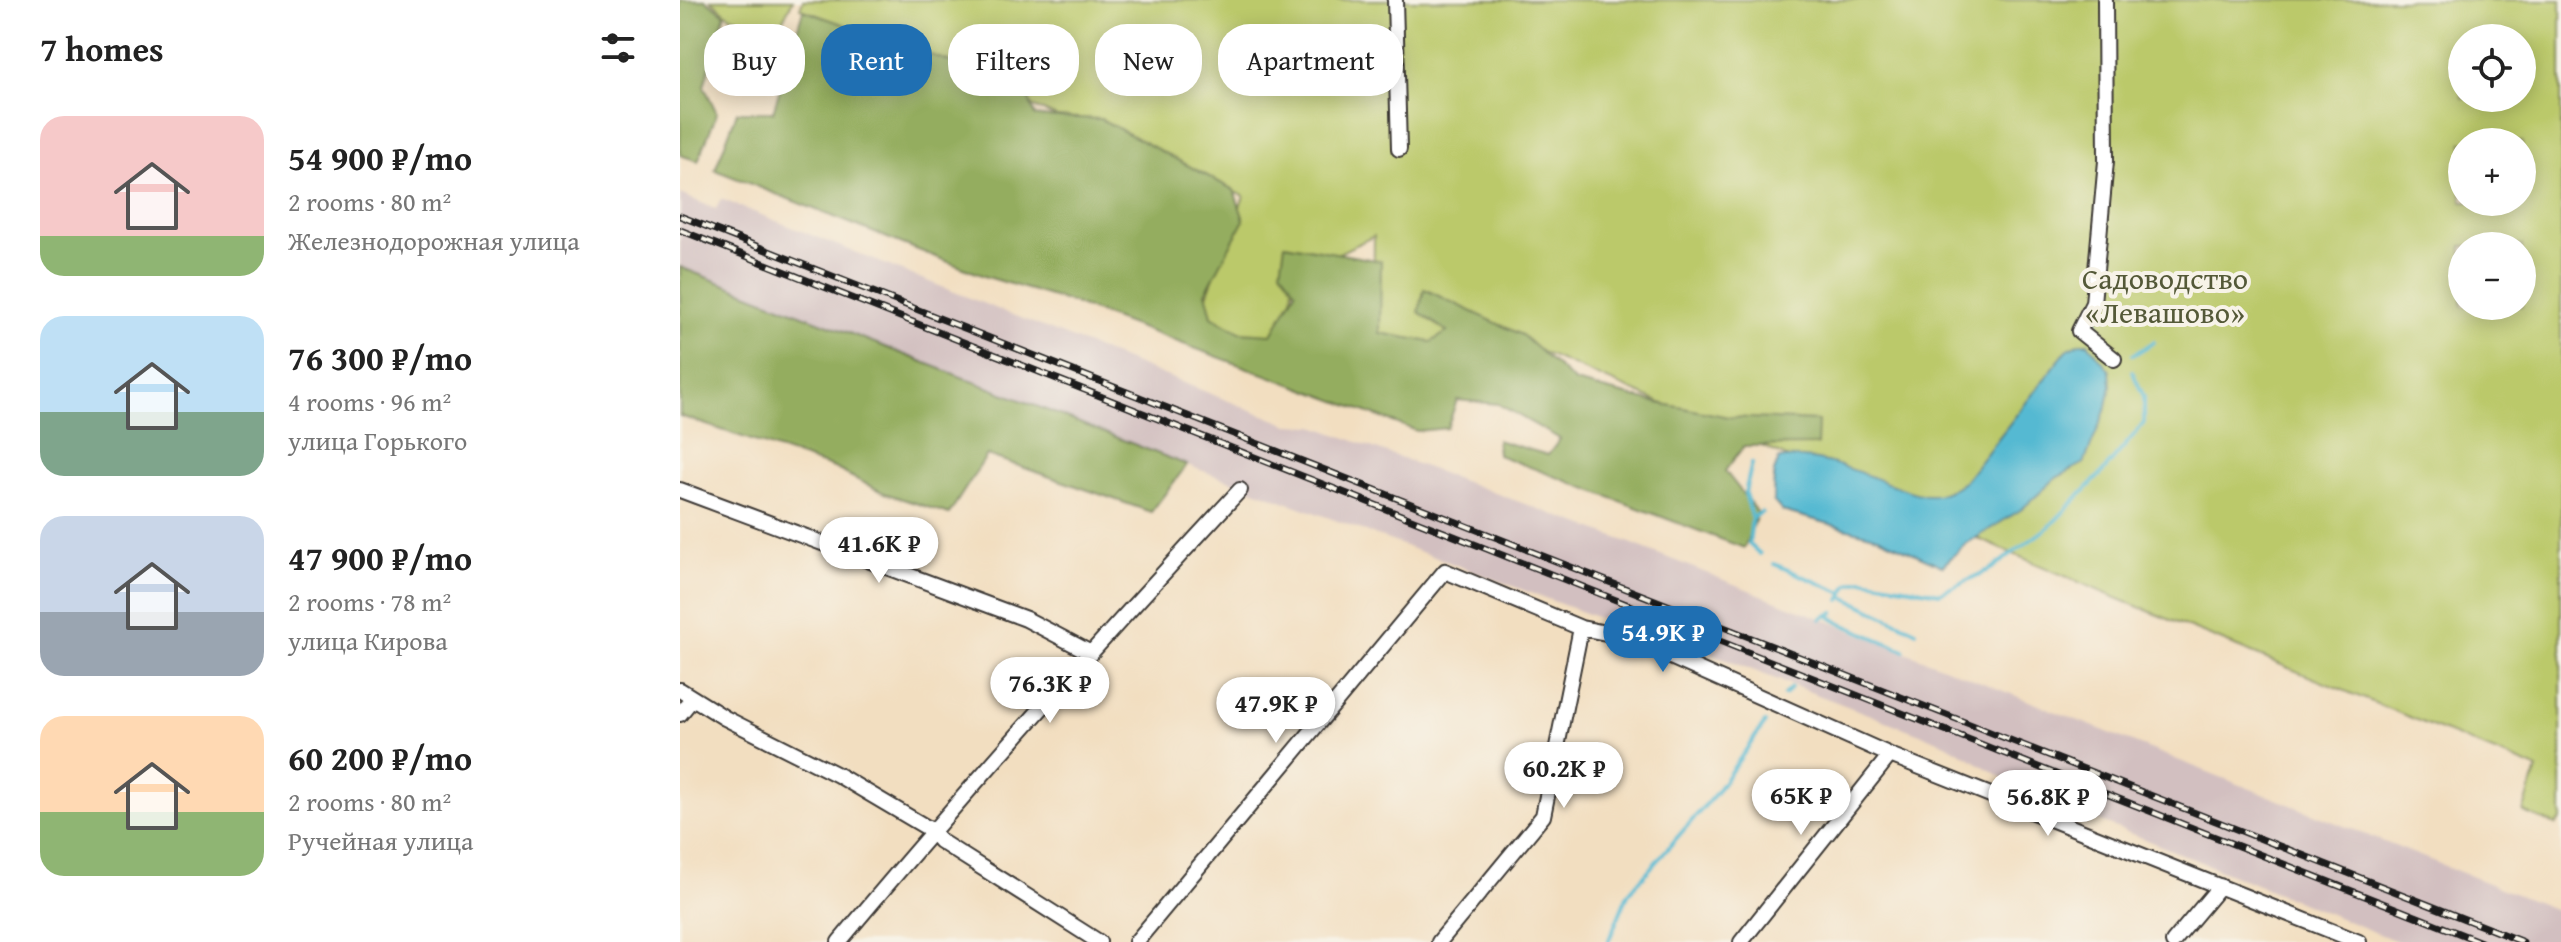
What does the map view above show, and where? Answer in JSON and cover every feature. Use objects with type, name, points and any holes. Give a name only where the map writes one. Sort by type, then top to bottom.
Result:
[{"type":"street","points":[[1395,0],[1399,149]]},
{"type":"street","points":[[2105,0],[2106,161],[2093,303],[2079,331],[2114,359]]},
{"type":"street","points":[[680,490],[1026,619],[1089,652]]},
{"type":"street","points":[[839,942],[931,830],[1089,652],[1240,490]]},
{"type":"street","points":[[1136,942],[1445,571],[1581,628],[1626,637],[1890,755],[2359,942]]},
{"type":"street","points":[[1439,942],[1543,816],[1581,628]]},
{"type":"street","points":[[680,690],[725,718],[838,775],[931,830],[940,841],[1099,942]]},
{"type":"street","points":[[680,714],[693,698]]},
{"type":"street","points":[[1741,942],[1890,755]]},
{"type":"street","points":[[2173,942],[2220,886]]},
{"type":"shaded area","points":[[680,194],[716,209],[721,199],[1289,425],[1314,426],[1628,542],[2561,912],[2561,942],[2399,942],[2027,792],[1946,744],[1648,630],[1636,632],[1187,465],[680,267]]},
{"type":"green space","points":[[680,0],[706,0],[725,14],[722,24],[704,24],[704,96],[709,96],[717,113],[698,161],[680,155]]},
{"type":"green space","points":[[711,0],[793,0],[781,24],[755,24],[730,16]]},
{"type":"green space","name":"Садоводство «Левашово»","points":[[803,0],[2561,0],[2561,819],[2556,825],[2523,812],[2537,769],[2114,597],[1460,317],[1457,365],[1373,356],[1374,236],[1293,275],[1291,356],[1195,328],[1244,196],[1008,96],[1079,96],[1079,24],[948,24],[948,71],[932,64],[932,24],[838,24],[800,8]]},
{"type":"green space","points":[[803,10],[843,24],[821,24],[821,96],[932,96],[932,55],[948,61],[948,96],[1028,96],[1035,116],[1101,119],[1234,190],[1244,220],[1206,292],[1212,316],[1240,332],[1272,334],[1296,291],[1281,270],[1285,244],[1381,261],[1380,333],[1431,342],[1447,332],[1419,312],[1424,289],[1522,335],[1575,382],[1729,417],[1818,421],[1817,445],[1744,446],[1725,471],[1758,513],[1744,548],[1498,455],[1497,440],[1548,455],[1560,439],[1498,404],[1457,400],[1447,428],[1417,431],[1073,303],[984,276],[715,170],[737,112],[773,112],[778,96],[805,96],[805,24],[799,24]]},
{"type":"green space","points":[[680,267],[1187,465],[1151,512],[987,455],[949,514],[884,493],[834,468],[680,416]]},
{"type":"water","points":[[2079,343],[2088,343],[2110,371],[2111,386],[2107,406],[2084,463],[2056,478],[2022,509],[1966,544],[1942,566],[1878,537],[1782,511],[1773,501],[1774,472],[1779,459],[1792,458],[1806,458],[1848,468],[1918,494],[1934,495],[1952,489],[1964,482],[2067,350]]},
{"type":"waterway","points":[[2094,332],[2103,298]]},
{"type":"waterway","points":[[2133,355],[2154,342]]},
{"type":"waterway","points":[[1840,600],[1849,584],[1863,580],[1940,593],[1991,569],[2050,526],[2101,474],[2144,423],[2144,397],[2132,371]]},
{"type":"waterway","points":[[1752,463],[1745,493],[1752,518]]},
{"type":"waterway","points":[[1760,554],[1749,544],[1752,518],[1762,512]]},
{"type":"waterway","points":[[1774,564],[1843,593]]},
{"type":"waterway","points":[[1842,596],[1916,631]]},
{"type":"waterway","points":[[1821,619],[1834,612]]},
{"type":"waterway","points":[[1830,616],[1904,650]]},
{"type":"waterway","points":[[1784,695],[1791,688]]},
{"type":"waterway","points":[[1608,942],[1628,894],[1715,794],[1765,723]]},
{"type":"railway","points":[[680,216],[2523,942]]},
{"type":"railway","points":[[680,230],[2481,942]]}]
